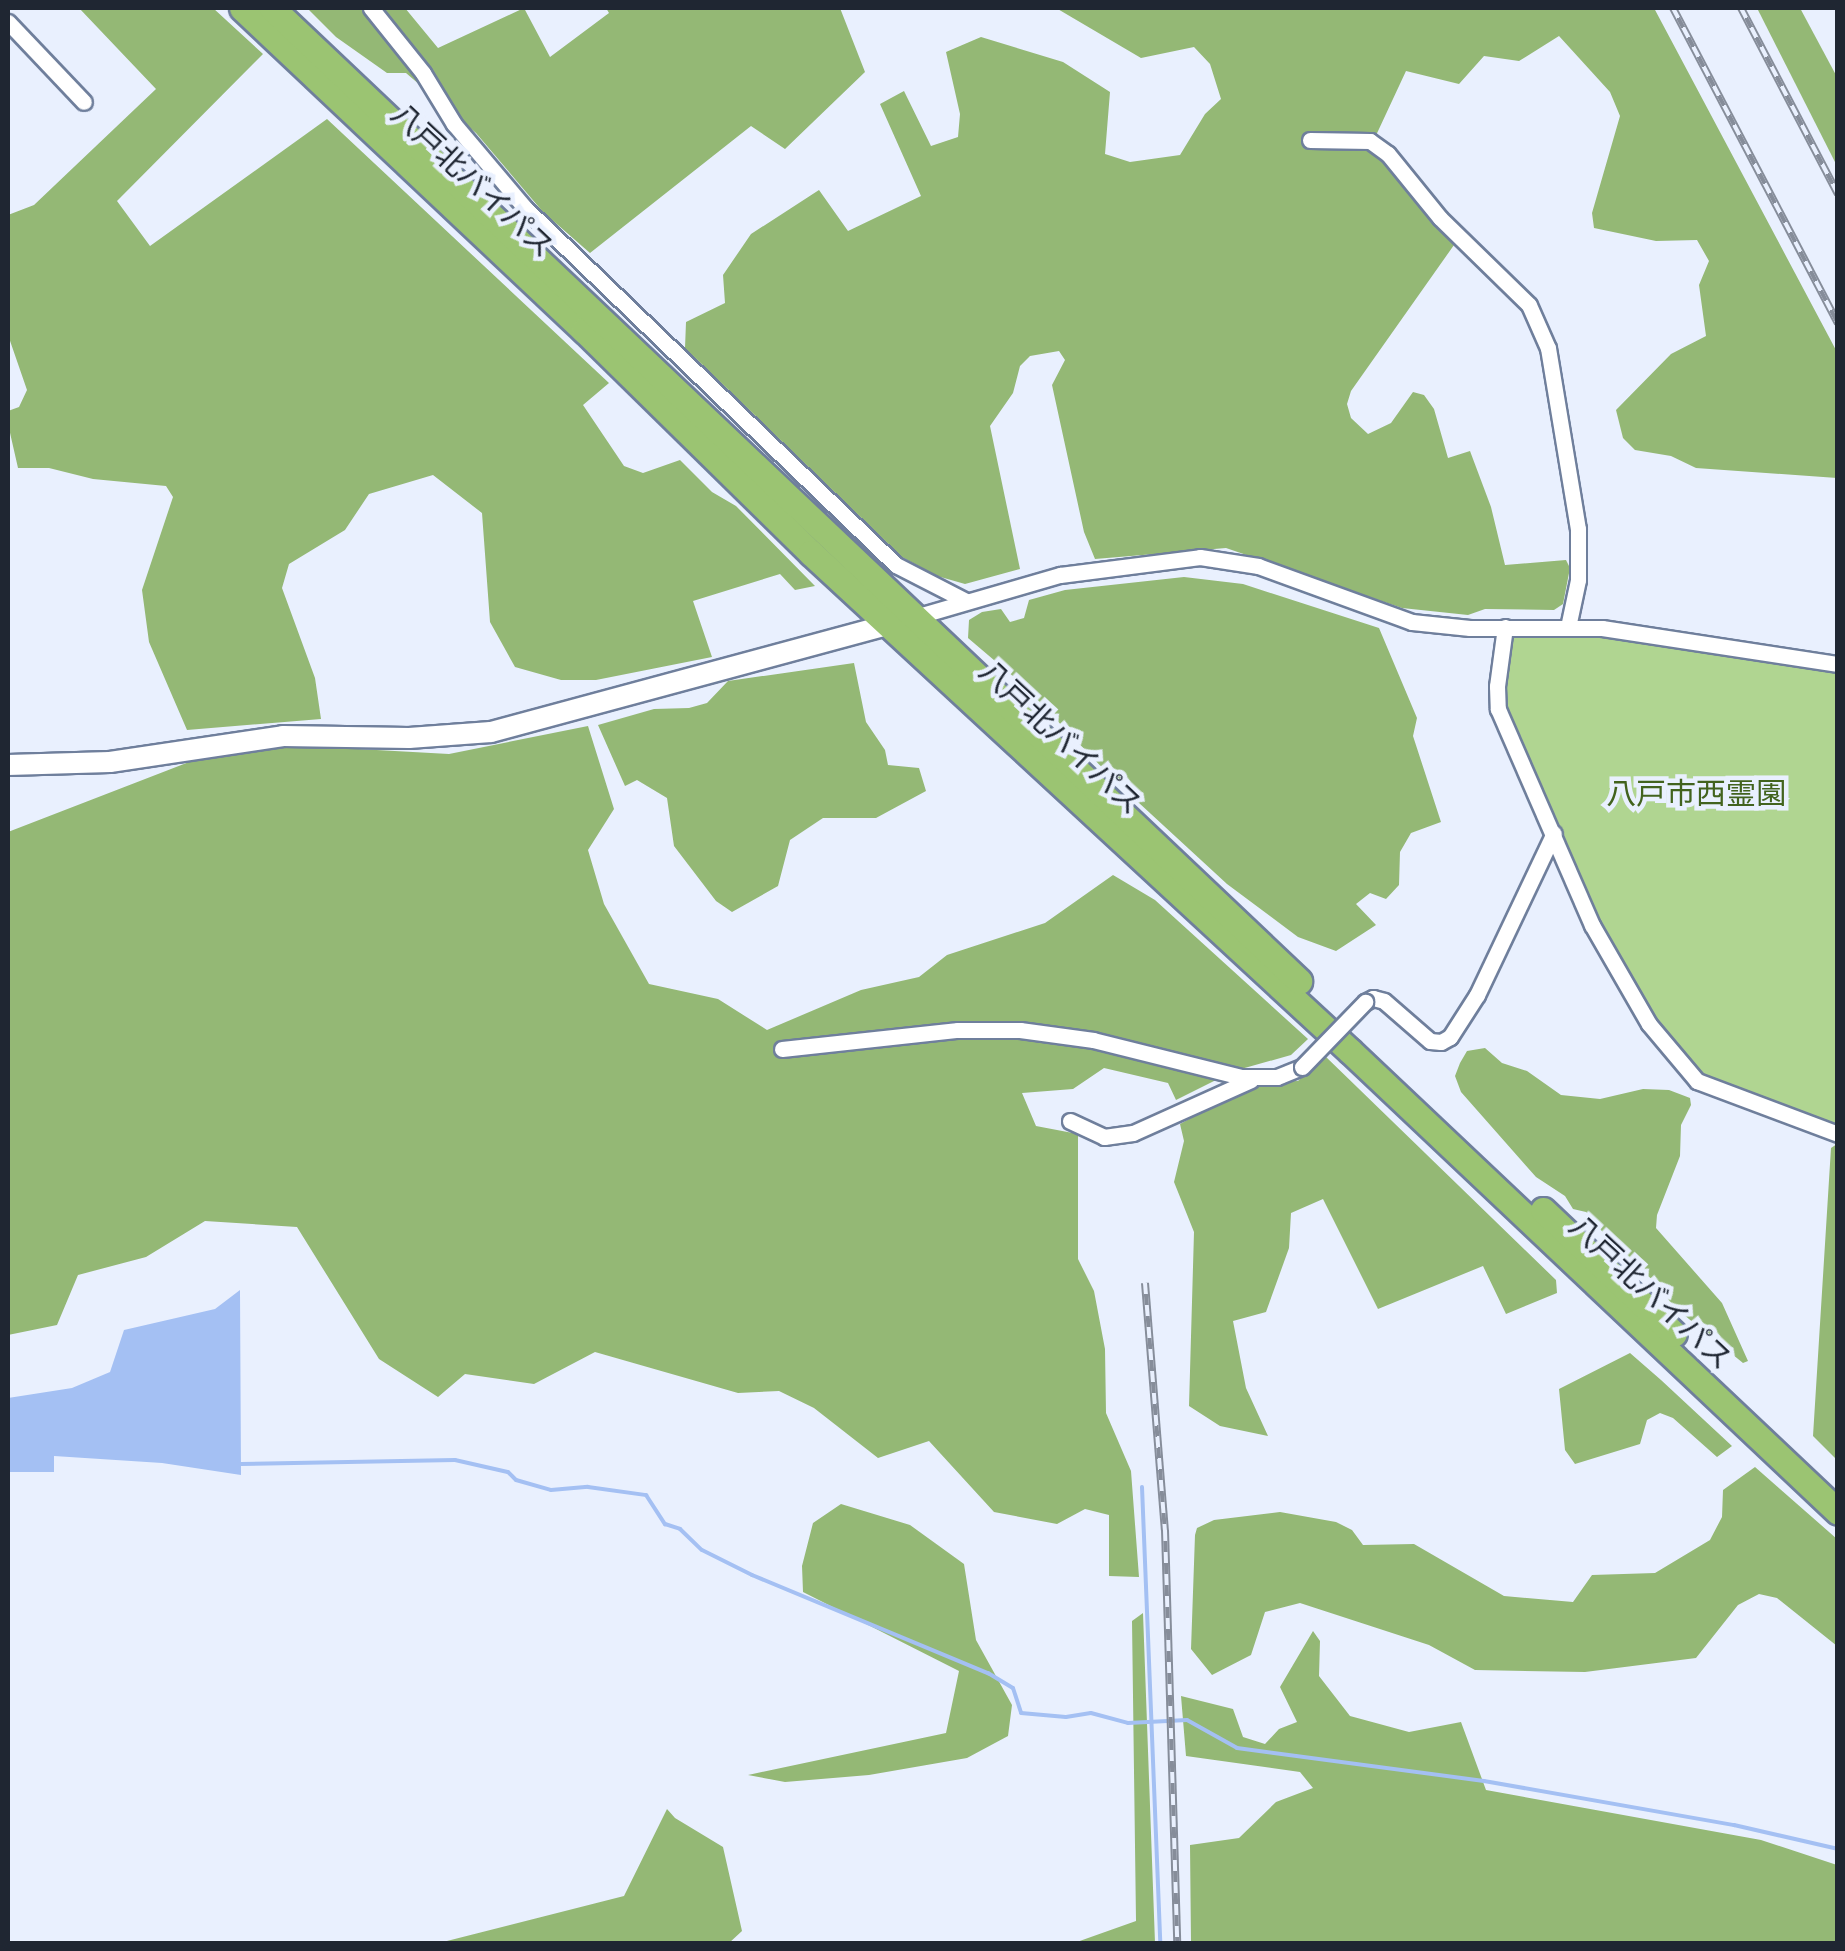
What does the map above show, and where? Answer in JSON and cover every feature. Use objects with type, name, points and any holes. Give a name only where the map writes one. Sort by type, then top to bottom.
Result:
[{"type":"highway","name":"八戸北バイパス","points":[[242,8],[584,330],[812,553],[904,621],[1838,1488]]},
{"type":"highway","name":"八戸北バイパス","points":[[272,8],[904,621],[1838,1512]]},
{"type":"street","points":[[371,8],[423,73],[454,124],[524,208],[896,565],[966,601]]},
{"type":"street","points":[[8,22],[84,102]]},
{"type":"street","points":[[1310,140],[1370,141],[1388,154],[1451,230],[1529,304],[1548,348],[1578,529],[1578,580],[1568,628]]},
{"type":"street","points":[[8,766],[110,762],[283,736],[425,738],[491,732],[1060,575],[1200,557],[1258,566],[1412,622],[1666,636],[1838,664]]},
{"type":"street","points":[[1505,627],[1496,686],[1498,709],[1613,966],[1688,1075],[1838,1134]]},
{"type":"street","points":[[782,1049],[958,1030],[1020,1030],[1093,1040],[1200,1068],[1277,1076],[1302,1067],[1373,998],[1384,1001],[1430,1040],[1440,1042],[1450,1036],[1477,995],[1554,832]]},
{"type":"street","points":[[1070,1121],[1104,1136],[1133,1133],[1174,1116],[1207,1096],[1259,1076]]},
{"type":"green space","points":[[79,8],[213,8],[263,54],[117,201],[150,246],[327,119],[609,383],[583,405],[624,466],[643,473],[680,460],[712,492],[736,506],[815,586],[795,590],[780,574],[693,601],[712,657],[596,680],[561,680],[515,667],[490,622],[482,513],[433,475],[369,494],[345,530],[289,564],[282,588],[315,678],[321,719],[187,730],[149,642],[142,590],[173,497],[166,486],[93,479],[49,468],[18,468],[8,424],[8,411],[19,407],[27,390],[8,335],[8,215],[34,205],[156,89]]},
{"type":"green space","points":[[307,8],[405,8],[438,48],[524,8],[550,57],[609,13],[606,8],[840,8],[865,72],[785,149],[751,126],[590,253],[543,212],[476,133],[406,73],[387,73],[336,37]]},
{"type":"green space","points":[[1056,8],[1654,8],[1837,352],[1837,478],[1696,468],[1671,456],[1635,450],[1623,438],[1616,410],[1671,354],[1706,336],[1699,285],[1709,261],[1697,240],[1656,241],[1594,228],[1592,213],[1620,116],[1610,92],[1559,36],[1519,61],[1484,56],[1459,84],[1406,71],[1372,144],[1454,245],[1351,391],[1347,404],[1351,418],[1368,434],[1391,423],[1413,392],[1424,395],[1434,409],[1448,458],[1470,451],[1491,507],[1505,565],[1566,560],[1570,568],[1563,604],[1554,610],[1485,609],[1468,615],[1402,608],[1226,548],[1095,559],[1084,532],[1052,385],[1065,360],[1059,351],[1030,356],[1020,366],[1013,393],[990,426],[1020,569],[965,584],[937,576],[902,557],[685,348],[686,322],[725,303],[723,275],[751,234],[819,190],[848,231],[921,196],[880,104],[904,91],[931,146],[958,137],[960,114],[946,52],[981,37],[1063,62],[1110,92],[1105,154],[1130,162],[1180,155],[1205,114],[1221,99],[1210,64],[1194,47],[1141,58]]},
{"type":"green space","points":[[1757,8],[1800,8],[1837,77],[1837,166]]},
{"type":"green space","points":[[1184,577],[1243,584],[1379,628],[1417,718],[1413,736],[1441,822],[1411,833],[1400,852],[1399,885],[1386,899],[1370,893],[1356,904],[1376,925],[1336,951],[1298,937],[1227,884],[1113,779],[1021,683],[968,638],[969,620],[982,612],[1001,609],[1010,622],[1024,618],[1029,600],[1065,590]]},
{"type":"green space","name":"八戸市西霊園","points":[[1509,634],[1629,639],[1837,672],[1837,1131],[1693,1074],[1619,967],[1501,704]]},
{"type":"green space","points":[[854,663],[866,722],[885,750],[888,765],[919,768],[926,791],[876,818],[823,818],[790,840],[778,886],[732,912],[716,901],[674,846],[667,798],[637,780],[625,786],[598,725],[654,709],[707,703],[728,681]]},
{"type":"green space","points":[[588,726],[614,809],[588,850],[604,904],[649,984],[718,999],[767,1030],[861,990],[919,977],[947,955],[1045,923],[1113,875],[1155,900],[1308,1039],[1291,1055],[1234,1071],[1176,1100],[1168,1083],[1104,1068],[1073,1089],[1022,1093],[1036,1126],[1078,1134],[1078,1259],[1094,1291],[1105,1349],[1106,1413],[1131,1471],[1139,1577],[1109,1576],[1109,1515],[1085,1509],[1057,1524],[994,1512],[929,1441],[878,1458],[814,1408],[779,1391],[738,1393],[595,1352],[534,1384],[465,1374],[438,1397],[379,1359],[297,1227],[205,1221],[146,1257],[78,1275],[57,1325],[8,1335],[8,832],[202,757],[286,745],[449,754]]},
{"type":"green space","points":[[1485,1048],[1502,1063],[1527,1071],[1561,1095],[1600,1099],[1643,1089],[1669,1090],[1690,1098],[1691,1105],[1681,1125],[1680,1156],[1657,1215],[1656,1228],[1722,1303],[1748,1361],[1743,1363],[1673,1306],[1656,1282],[1626,1260],[1586,1212],[1573,1209],[1565,1196],[1536,1177],[1461,1092],[1455,1076],[1460,1063],[1467,1051]]},
{"type":"green space","points":[[1324,1055],[1556,1280],[1557,1293],[1506,1314],[1483,1266],[1378,1309],[1323,1199],[1291,1213],[1289,1248],[1266,1312],[1233,1321],[1246,1388],[1268,1436],[1220,1426],[1189,1406],[1194,1232],[1174,1182],[1184,1141],[1180,1124],[1258,1082],[1298,1081]]},
{"type":"green space","points":[[1837,1144],[1837,1460],[1813,1436],[1831,1148]]},
{"type":"green space","points":[[1630,1353],[1732,1446],[1717,1457],[1673,1418],[1660,1413],[1647,1420],[1640,1444],[1575,1464],[1565,1450],[1559,1389]]},
{"type":"green space","points":[[1755,1467],[1837,1539],[1837,1646],[1777,1598],[1759,1594],[1738,1605],[1696,1658],[1585,1672],[1475,1670],[1429,1645],[1300,1603],[1265,1612],[1251,1655],[1212,1675],[1191,1649],[1195,1535],[1197,1528],[1214,1520],[1280,1512],[1336,1522],[1352,1530],[1363,1545],[1414,1544],[1504,1596],[1573,1602],[1592,1575],[1655,1573],[1710,1540],[1722,1517],[1723,1490]]},
{"type":"green space","points":[[841,1504],[910,1525],[964,1564],[976,1640],[1012,1705],[1008,1736],[967,1758],[869,1775],[785,1782],[748,1775],[946,1733],[959,1671],[803,1592],[802,1566],[813,1523]]},
{"type":"green space","points":[[1143,1613],[1155,1943],[1074,1943],[1136,1921],[1132,1621]]},
{"type":"green space","points":[[1313,1631],[1320,1641],[1319,1676],[1350,1716],[1409,1732],[1461,1722],[1486,1790],[1761,1840],[1837,1865],[1837,1943],[1191,1943],[1190,1845],[1239,1838],[1276,1802],[1313,1788],[1300,1772],[1186,1756],[1181,1696],[1233,1709],[1243,1737],[1265,1744],[1279,1729],[1297,1722],[1280,1687]]},
{"type":"green space","points":[[667,1809],[723,1847],[742,1931],[729,1943],[439,1943],[624,1896]]},
{"type":"water","points":[[240,1290],[241,1475],[162,1463],[54,1456],[54,1472],[8,1472],[8,1398],[72,1388],[110,1372],[124,1330],[215,1309]]},
{"type":"waterway","points":[[241,1464],[455,1460],[508,1472],[516,1480],[551,1490],[588,1487],[646,1495],[665,1524],[680,1529],[702,1550],[752,1575],[988,1673],[1013,1688],[1021,1713],[1066,1717],[1091,1713],[1128,1723],[1187,1720],[1237,1748],[1484,1781],[1734,1825],[1838,1849]]},
{"type":"waterway","points":[[1142,1487],[1160,1944]]},
{"type":"railway","points":[[1673,8],[1838,323]]},
{"type":"railway","points":[[1741,8],[1838,194]]},
{"type":"railway","points":[[1145,1283],[1165,1530],[1177,1944]]}]
